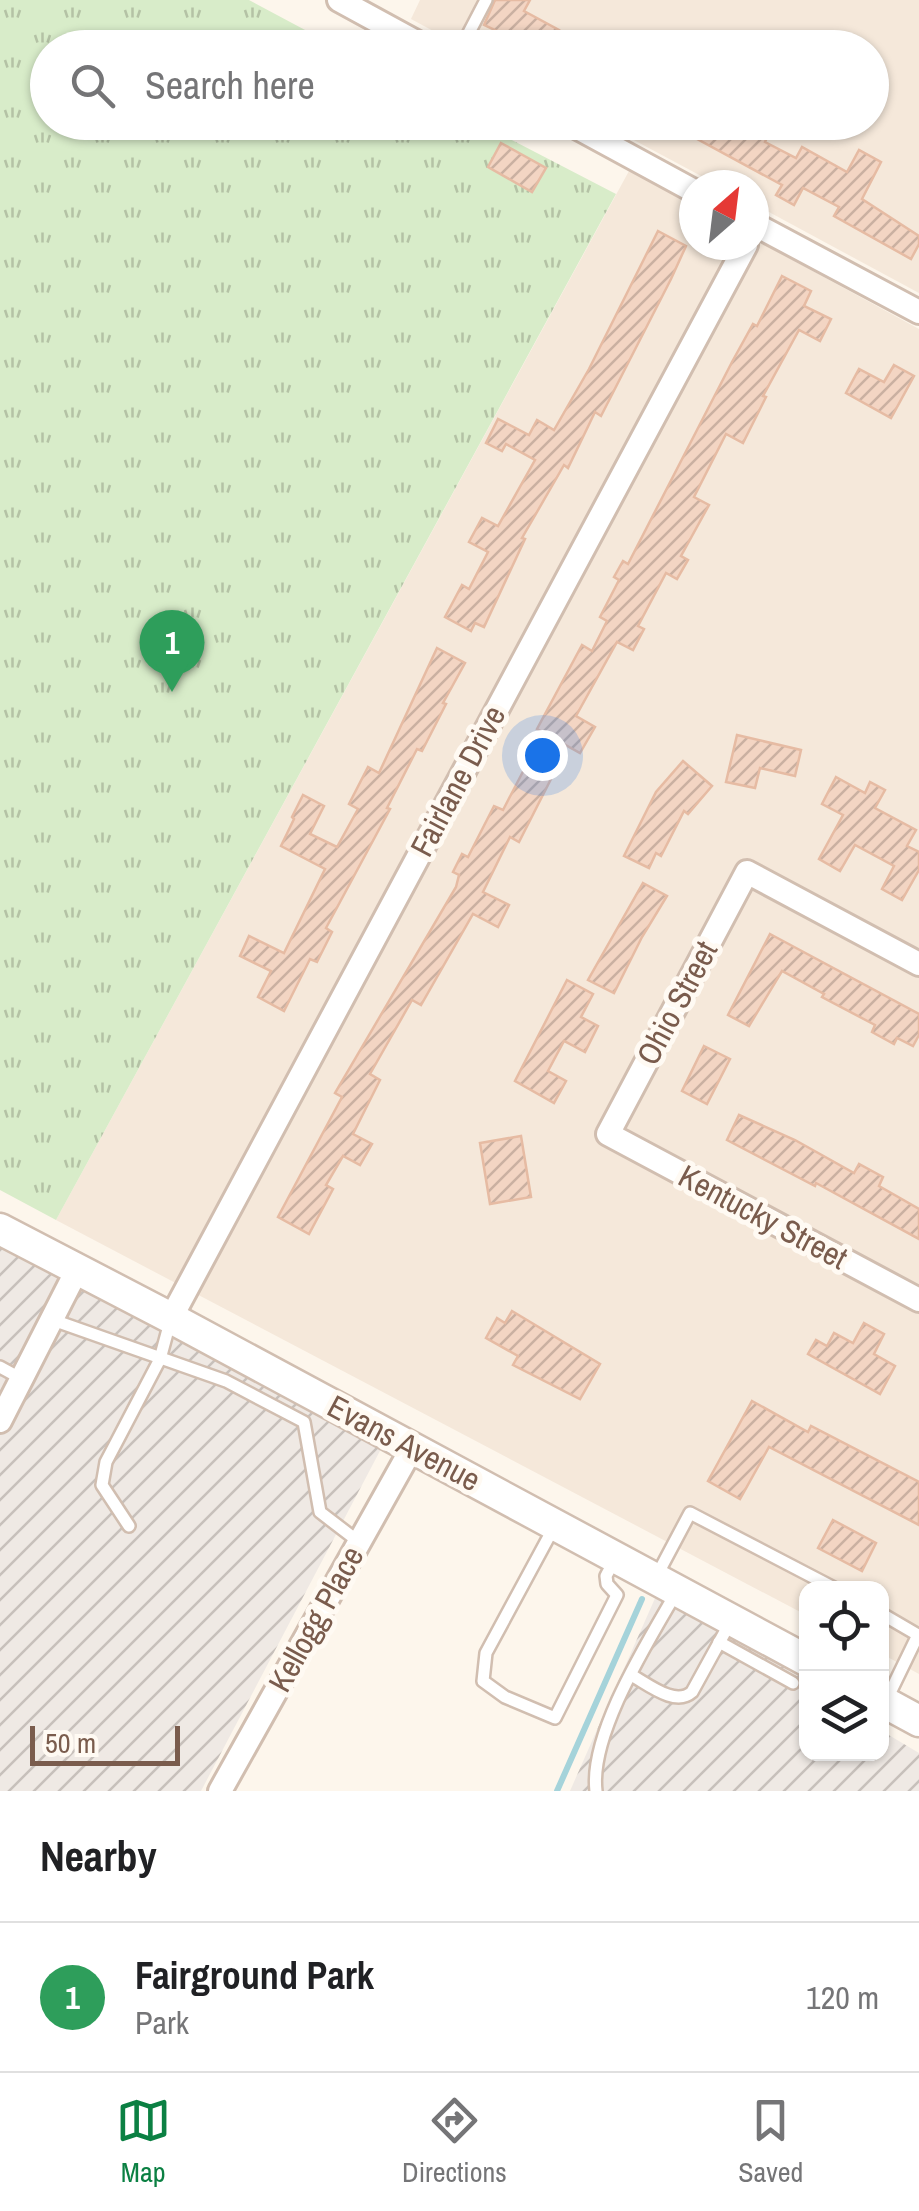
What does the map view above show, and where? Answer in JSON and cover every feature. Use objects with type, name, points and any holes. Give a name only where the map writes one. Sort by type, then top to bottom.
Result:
[{"type":"street","points":[[340,0],[394,30]]},
{"type":"street","points":[[600,140],[679,183]]},
{"type":"street","points":[[769,239],[919,312]]},
{"type":"street","name":"Fairlane Drive","points":[[171,1318],[736,260]]},
{"type":"street","name":"Ohio Street","points":[[608,1134],[747,872],[919,964]]},
{"type":"street","name":"Kentucky Street","points":[[608,1134],[919,1300]]},
{"type":"street","name":"Evans Avenue","points":[[3,1237],[171,1318],[311,1409],[412,1448],[666,1585],[725,1631],[799,1670]]},
{"type":"street","points":[[0,1420],[77,1270]]},
{"type":"street","name":"Kellogg Place","points":[[220,1791],[412,1448]]},
{"type":"street","points":[[889,1705],[919,1721]]},
{"type":"lane","points":[[470,30],[486,0]]},
{"type":"lane","points":[[128,1526],[102,1484],[106,1462],[160,1358],[171,1318]]},
{"type":"lane","points":[[52,1320],[311,1409],[320,1512],[359,1542]]},
{"type":"lane","points":[[0,1367],[22,1379]]},
{"type":"lane","points":[[596,1791],[605,1731],[666,1585],[690,1513],[821,1581]]},
{"type":"lane","points":[[555,1525],[486,1652],[483,1680],[505,1697],[556,1718],[617,1595],[606,1584],[616,1558]]},
{"type":"lane","points":[[889,1618],[918,1635],[889,1692]]},
{"type":"lane","points":[[630,1675],[676,1699],[685,1698],[725,1631]]},
{"type":"shaded area","points":[[420,0],[919,0],[919,293],[769,212],[769,170],[690,170],[634,140],[889,140],[889,30],[431,30],[411,19]]},
{"type":"shaded area","points":[[629,171],[679,198],[679,260],[769,260],[769,247],[919,329],[919,1674],[889,1658],[889,1581],[799,1581],[799,1611],[56,1220]]},
{"type":"shaded area","points":[[0,1241],[382,1447],[201,1791],[0,1791]]},
{"type":"shaded area","points":[[656,1596],[799,1675],[799,1761],[889,1761],[889,1735],[919,1753],[919,1791],[570,1791]]},
{"type":"green space","points":[[0,0],[249,0],[305,30],[30,30],[30,140],[512,140],[616,194],[56,1220],[0,1190]]},
{"type":"building","points":[[495,0],[530,0],[524,11],[559,30],[495,30],[484,25]]},
{"type":"building","points":[[699,140],[766,140],[796,158],[802,147],[847,172],[859,150],[881,162],[862,199],[919,236],[919,244],[911,259],[834,216],[839,207],[803,188],[794,205],[776,195],[782,185],[769,178],[769,170],[754,170]]},
{"type":"building","points":[[501,143],[546,168],[532,192],[488,167]]},
{"type":"building","points":[[658,231],[679,242],[680,260],[601,416],[595,412],[568,468],[564,465],[522,538],[525,539],[484,627],[475,623],[471,631],[445,617],[462,585],[469,589],[488,552],[469,542],[482,518],[498,526],[535,460],[506,444],[502,451],[486,443],[498,419],[529,435],[537,420],[554,430]]},
{"type":"building","points":[[782,276],[811,291],[804,306],[831,319],[820,341],[799,330],[743,443],[726,434],[694,497],[709,505],[681,556],[688,560],[677,579],[666,573],[638,626],[644,629],[633,650],[617,642],[576,716],[595,727],[580,753],[537,729],[582,645],[592,651],[607,621],[600,617],[619,580],[614,577],[623,561],[628,564],[732,362],[753,324],[757,326]]},
{"type":"building","points":[[894,365],[914,376],[891,418],[846,393],[859,369],[884,382]]},
{"type":"building","points":[[437,648],[465,663],[326,928],[332,932],[317,962],[310,959],[284,1011],[258,997],[271,971],[240,956],[249,936],[284,953],[325,869],[281,846],[292,817],[303,795],[324,806],[310,834],[337,847],[358,809],[349,804],[368,767],[379,773]]},
{"type":"building","points":[[737,735],[801,750],[795,776],[760,768],[755,788],[726,782]]},
{"type":"building","points":[[683,761],[712,786],[688,814],[684,811],[661,856],[656,853],[649,868],[624,856],[656,792]]},
{"type":"building","points":[[528,762],[553,775],[519,842],[510,837],[483,892],[509,905],[498,927],[473,914],[421,1005],[412,1000],[370,1074],[380,1080],[353,1134],[372,1144],[360,1165],[343,1156],[326,1185],[333,1189],[309,1234],[278,1217],[342,1097],[335,1093],[456,887],[459,875],[453,872],[462,854],[468,857],[494,806],[503,810]]},
{"type":"building","points":[[836,777],[865,793],[870,782],[885,790],[875,808],[916,830],[907,846],[919,852],[919,870],[902,900],[882,889],[894,866],[855,845],[840,871],[819,859],[843,815],[822,804]]},
{"type":"building","points":[[643,883],[667,896],[614,993],[588,980]]},
{"type":"building","points":[[770,934],[919,1014],[919,1035],[913,1046],[897,1038],[894,1044],[872,1032],[875,1025],[782,971],[749,1026],[728,1015]]},
{"type":"building","points":[[567,980],[593,994],[581,1017],[598,1026],[585,1052],[564,1041],[548,1071],[566,1081],[554,1103],[515,1081]]},
{"type":"building","points":[[704,1046],[730,1059],[707,1104],[682,1091]]},
{"type":"building","points":[[739,1115],[854,1173],[859,1164],[883,1177],[879,1186],[919,1209],[919,1239],[727,1140]]},
{"type":"building","points":[[521,1136],[531,1197],[490,1204],[480,1143]]},
{"type":"building","points":[[512,1311],[600,1364],[580,1399],[513,1365],[518,1356],[486,1338],[497,1318],[505,1323]]},
{"type":"building","points":[[864,1323],[884,1334],[874,1354],[895,1366],[880,1394],[808,1354],[816,1340],[827,1346],[834,1333],[853,1343]]},
{"type":"building","points":[[752,1401],[808,1432],[811,1426],[919,1482],[919,1525],[769,1447],[740,1499],[708,1481]]},
{"type":"building","points":[[833,1520],[876,1543],[862,1571],[818,1548]]},
{"type":"waterway","points":[[557,1791],[642,1599]]},
{"type":"place","name":"Fairground Park","points":[[172,692]]}]
